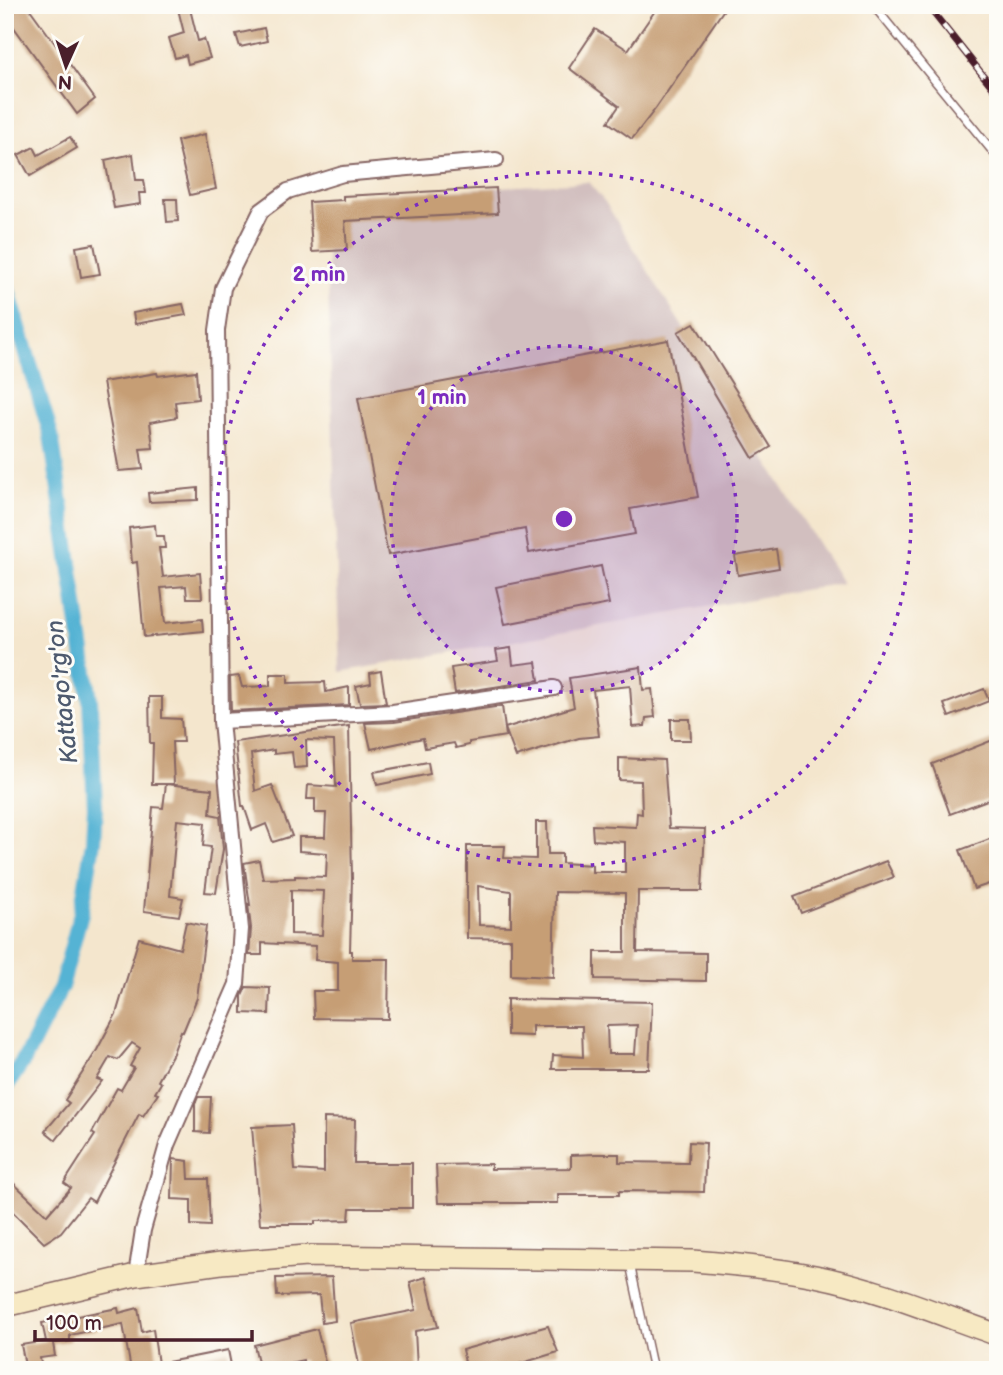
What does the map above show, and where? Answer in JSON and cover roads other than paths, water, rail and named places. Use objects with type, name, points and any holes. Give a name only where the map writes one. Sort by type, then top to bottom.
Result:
[{"type":"main road","points":[[5,1306],[136,1275],[306,1256],[629,1260],[756,1266],[817,1276],[874,1291],[998,1335]]},
{"type":"street","points":[[136,1275],[143,1230],[167,1145],[237,984],[241,929],[221,721],[217,330],[223,288],[261,211],[288,191],[343,174],[496,160]]},
{"type":"street","points":[[221,721],[393,712],[554,688]]},
{"type":"lane","points":[[873,5],[998,158]]},
{"type":"lane","points":[[629,1260],[653,1370]]},
{"type":"waterway","name":"Kattaqo'rg'on","points":[[5,281],[51,435],[90,700],[95,807],[93,842],[81,913],[61,987],[25,1058],[5,1088]]},
{"type":"railway","points":[[927,5],[998,94]]}]
